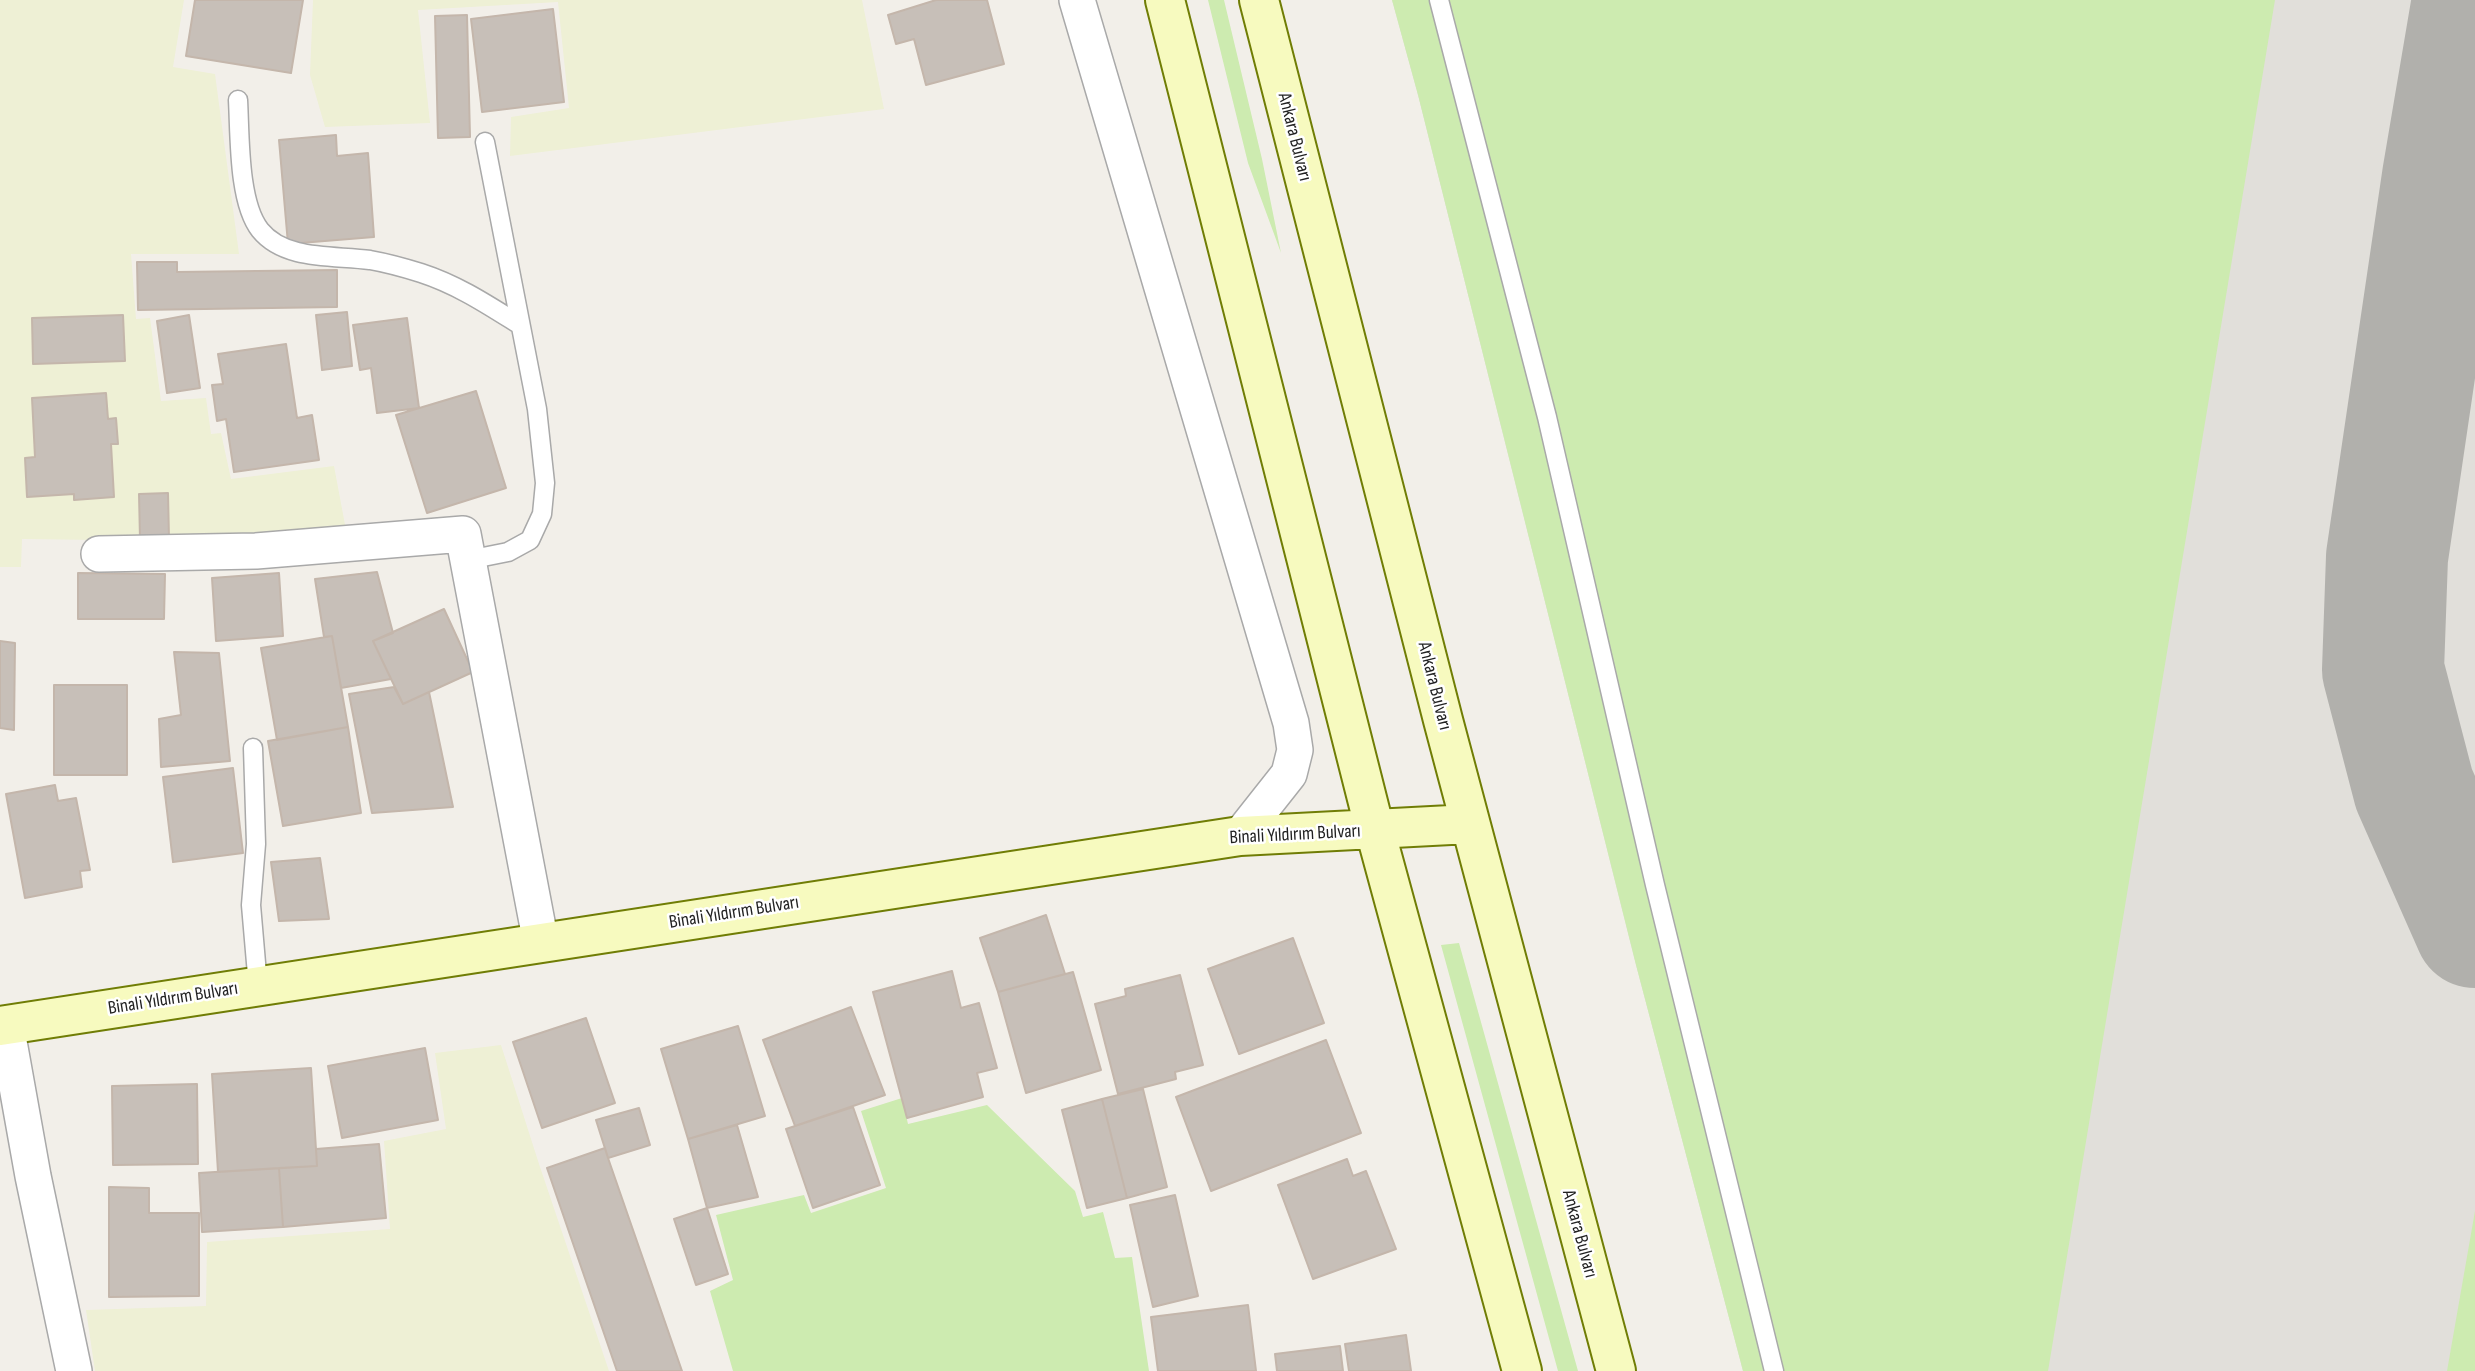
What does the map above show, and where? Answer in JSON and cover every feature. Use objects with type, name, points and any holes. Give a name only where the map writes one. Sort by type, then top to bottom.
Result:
[{"type":"main road","points":[[1165,0],[1375,830],[1522,1371]]},
{"type":"main road","name":"Ankara Bulvarı","points":[[1259,0],[1470,824],[1616,1371]]},
{"type":"main road","name":"Binali Yıldırım Bulvarı","points":[[3,1026],[1240,836],[1470,824]]},
{"type":"street","points":[[1077,0],[1291,723],[1295,750],[1289,774],[1240,836]]},
{"type":"street","points":[[99,554],[256,551],[463,534],[541,943]]},
{"type":"street","points":[[3,1026],[74,1371]]},
{"type":"lane","points":[[1439,0],[1547,417],[1655,885],[1774,1371]]},
{"type":"lane","points":[[238,100],[242,179],[258,228],[272,242],[296,252],[372,260],[422,274],[460,288],[520,325]]},
{"type":"lane","points":[[468,560],[508,552],[530,540],[542,514],[545,483],[537,409],[485,142]]},
{"type":"lane","points":[[253,748],[256,844],[251,905],[258,986]]},
{"type":"shaded area","points":[[1392,0],[2475,0],[2475,1371],[1743,1371],[1636,965]]},
{"type":"green space","points":[[0,0],[184,0],[173,67],[215,74],[239,254],[131,254],[136,319],[150,318],[161,401],[206,398],[211,434],[221,433],[231,479],[334,466],[346,530],[177,541],[22,539],[21,567],[0,567]]},
{"type":"green space","points":[[313,0],[862,0],[884,109],[510,156],[511,117],[569,108],[558,2],[418,10],[430,123],[325,127],[310,75]]},
{"type":"green space","points":[[1208,0],[1224,0],[1262,159],[1281,253],[1248,163]]},
{"type":"green space","points":[[1392,0],[2275,0],[2048,1371],[1743,1371],[1636,965]]},
{"type":"green space","points":[[1459,943],[1578,1371],[1558,1371],[1441,945]]},
{"type":"green space","points":[[501,1045],[609,1371],[95,1371],[86,1310],[206,1306],[207,1242],[390,1229],[384,1141],[446,1129],[435,1053]]},
{"type":"green space","points":[[902,1098],[908,1124],[987,1105],[1075,1191],[1083,1217],[1103,1212],[1115,1258],[1132,1257],[1149,1371],[733,1371],[710,1291],[733,1280],[716,1215],[804,1195],[811,1213],[886,1188],[861,1111]]},
{"type":"green space","points":[[2475,1211],[2475,1371],[2447,1371]]},
{"type":"building","points":[[195,0],[303,0],[291,73],[186,56]]},
{"type":"building","points":[[936,0],[987,0],[1004,64],[926,85],[914,39],[896,44],[888,15]]},
{"type":"building","points":[[553,9],[564,102],[482,112],[471,19]]},
{"type":"building","points":[[467,15],[470,137],[438,138],[435,16]]},
{"type":"building","points":[[336,135],[337,156],[368,153],[374,237],[288,244],[279,140]]},
{"type":"building","points":[[137,262],[177,262],[177,272],[337,270],[337,307],[138,310]]},
{"type":"building","points":[[347,312],[352,366],[322,370],[316,315]]},
{"type":"building","points":[[123,315],[125,361],[33,364],[32,318]]},
{"type":"building","points":[[189,315],[200,388],[167,393],[157,321]]},
{"type":"building","points":[[407,318],[419,408],[377,413],[371,368],[360,370],[353,325]]},
{"type":"building","points":[[286,344],[297,418],[312,415],[319,460],[234,472],[226,419],[217,421],[212,385],[223,384],[218,354]]},
{"type":"building","points":[[476,391],[506,488],[427,513],[396,415]]},
{"type":"building","points":[[106,393],[108,419],[116,418],[118,444],[111,444],[114,497],[74,500],[74,494],[27,497],[25,458],[35,457],[32,398]]},
{"type":"building","points":[[168,493],[169,539],[140,539],[139,494]]},
{"type":"building","points":[[377,572],[393,633],[373,641],[391,679],[341,688],[332,636],[324,637],[315,579]]},
{"type":"building","points":[[78,573],[165,574],[164,619],[78,619]]},
{"type":"building","points":[[279,573],[283,636],[216,641],[212,578]]},
{"type":"building","points":[[444,609],[473,672],[403,704],[373,641]]},
{"type":"building","points":[[332,636],[348,727],[277,740],[261,648]]},
{"type":"building","points":[[0,641],[15,643],[14,730],[0,728]]},
{"type":"building","points":[[174,652],[219,653],[230,761],[161,767],[159,719],[181,715]]},
{"type":"building","points":[[54,685],[127,685],[127,775],[54,775]]},
{"type":"building","points":[[394,687],[403,704],[429,692],[453,807],[372,813],[349,694]]},
{"type":"building","points":[[348,727],[361,813],[283,826],[268,741]]},
{"type":"building","points":[[233,768],[243,853],[173,862],[163,777]]},
{"type":"building","points":[[55,785],[58,801],[76,798],[90,870],[80,871],[82,887],[25,898],[6,794]]},
{"type":"building","points":[[320,858],[329,919],[279,921],[271,862]]},
{"type":"building","points":[[1046,915],[1065,974],[998,992],[980,938]]},
{"type":"building","points":[[1293,938],[1324,1023],[1239,1054],[1208,969]]},
{"type":"building","points":[[952,971],[961,1008],[979,1003],[997,1068],[977,1073],[983,1097],[907,1118],[873,992]]},
{"type":"building","points":[[1073,972],[1101,1070],[1026,1093],[998,992]]},
{"type":"building","points":[[1180,975],[1203,1065],[1175,1072],[1176,1079],[1118,1094],[1095,1004],[1126,996],[1125,989]]},
{"type":"building","points":[[851,1007],[885,1095],[795,1126],[763,1040]]},
{"type":"building","points":[[586,1018],[615,1103],[542,1128],[513,1042]]},
{"type":"building","points":[[738,1026],[765,1116],[688,1139],[661,1049]]},
{"type":"building","points":[[1326,1040],[1361,1133],[1211,1191],[1176,1097]]},
{"type":"building","points":[[425,1048],[438,1120],[342,1138],[328,1066]]},
{"type":"building","points":[[311,1068],[317,1166],[218,1172],[212,1074]]},
{"type":"building","points":[[197,1084],[198,1164],[113,1165],[112,1086]]},
{"type":"building","points":[[1143,1089],[1167,1187],[1127,1198],[1102,1099]]},
{"type":"building","points":[[1102,1099],[1127,1198],[1087,1208],[1062,1110]]},
{"type":"building","points":[[853,1107],[880,1185],[813,1208],[786,1129]]},
{"type":"building","points":[[639,1108],[650,1145],[608,1158],[596,1120]]},
{"type":"building","points":[[737,1125],[758,1197],[707,1208],[688,1139]]},
{"type":"building","points":[[379,1144],[386,1218],[283,1227],[279,1168],[317,1166],[316,1149]]},
{"type":"building","points":[[605,1148],[682,1371],[617,1371],[547,1168]]},
{"type":"building","points":[[1347,1159],[1353,1176],[1366,1171],[1396,1249],[1313,1279],[1278,1185]]},
{"type":"building","points":[[279,1168],[283,1227],[202,1232],[199,1173]]},
{"type":"building","points":[[109,1187],[149,1188],[149,1213],[199,1213],[199,1296],[109,1297]]},
{"type":"building","points":[[1175,1195],[1198,1296],[1153,1307],[1130,1205]]},
{"type":"building","points":[[707,1208],[728,1274],[696,1285],[674,1219]]},
{"type":"building","points":[[1248,1305],[1256,1371],[1158,1371],[1151,1317]]},
{"type":"building","points":[[1406,1335],[1411,1371],[1349,1371],[1345,1344]]},
{"type":"building","points":[[1340,1346],[1343,1371],[1277,1371],[1275,1354]]},
{"type":"taxiway","points":[[2473,0],[2443,177],[2387,557],[2383,670],[2414,789],[2475,927]]}]
